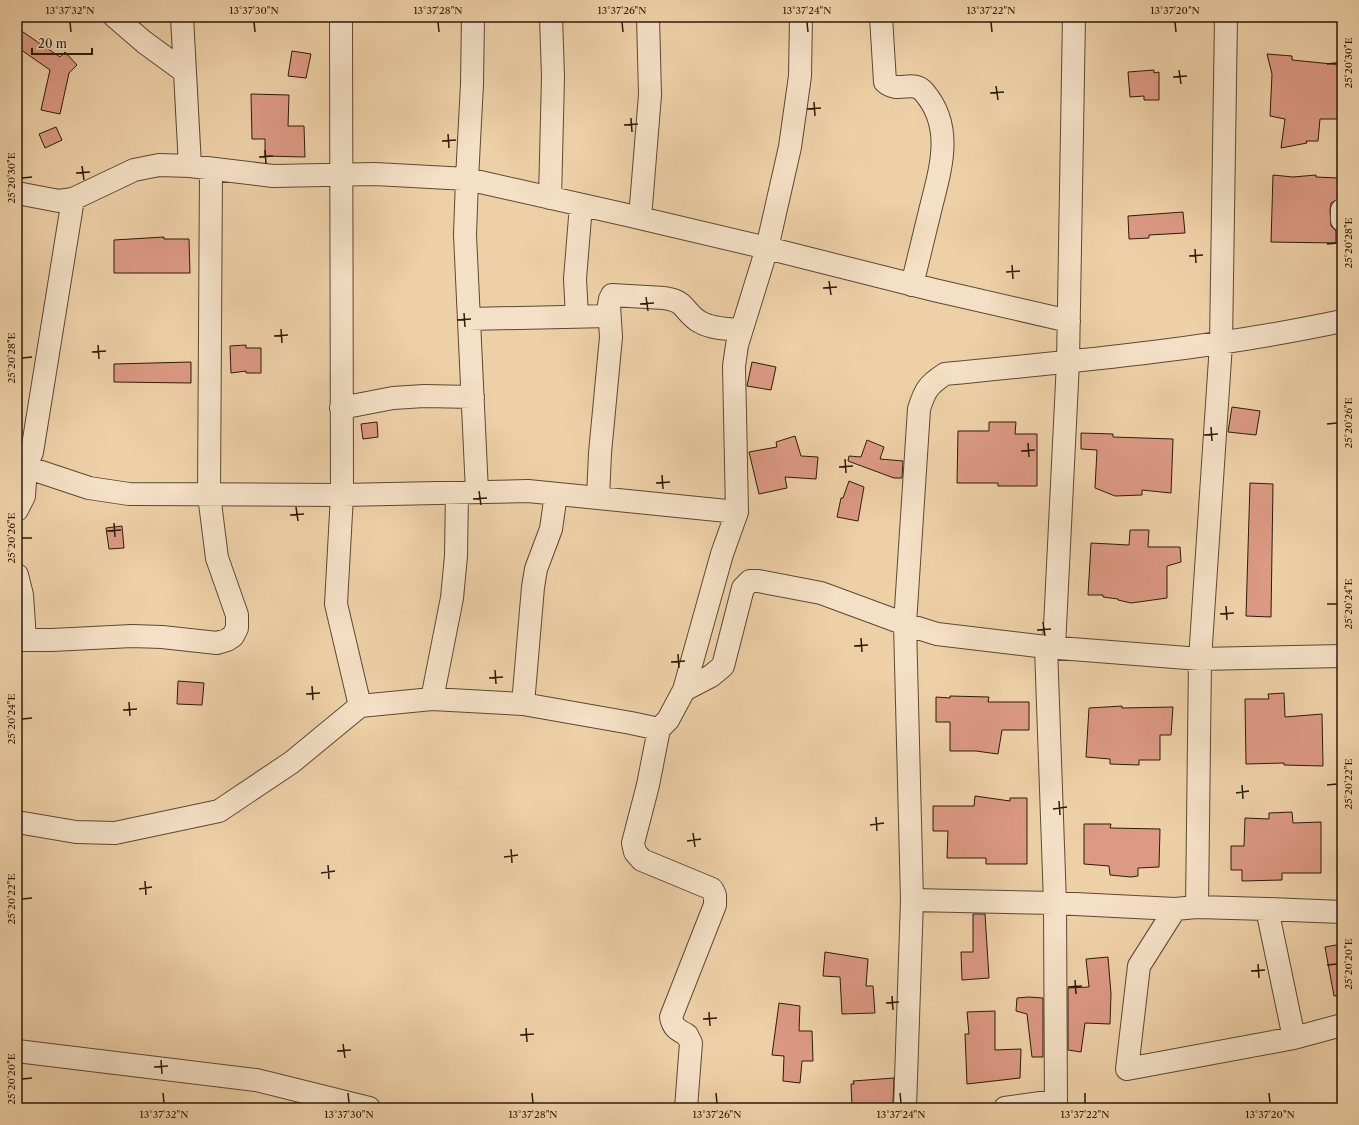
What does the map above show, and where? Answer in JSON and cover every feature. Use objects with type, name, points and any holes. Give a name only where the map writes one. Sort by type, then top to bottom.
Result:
[{"type":"street","points":[[115,17],[144,42],[185,72]]},
{"type":"street","points":[[17,575],[22,595],[21,640],[132,636],[217,642],[227,640],[233,636],[237,628],[237,615],[217,558],[210,495],[201,168],[185,72],[182,17]]},
{"type":"street","points":[[341,17],[342,495],[336,604],[360,706]]},
{"type":"street","points":[[432,699],[452,598],[456,556],[467,493],[473,397],[465,235],[472,84],[473,17]]},
{"type":"street","points":[[550,198],[553,77],[551,17]]},
{"type":"street","points":[[640,218],[650,95],[648,17]]},
{"type":"street","points":[[686,1108],[690,1043],[688,1035],[676,1029],[672,1024],[671,1017],[715,905],[715,895],[712,889],[642,860],[635,852],[633,843],[648,786],[659,729],[668,720],[684,690],[722,554],[737,512],[734,366],[736,345],[766,248],[790,147],[800,76],[801,17]]},
{"type":"street","points":[[880,17],[885,82],[890,86],[896,87],[919,87],[924,91],[934,106],[940,119],[943,139],[940,167],[912,285]]},
{"type":"street","points":[[1005,1108],[1055,1104],[1055,903],[1050,647],[1068,362],[1074,17]]},
{"type":"street","points":[[1197,907],[1200,659],[1221,344],[1226,17]]},
{"type":"street","points":[[17,193],[59,201],[73,199],[134,170],[159,165],[273,176],[375,174],[467,179],[766,248],[912,285],[1069,320]]},
{"type":"street","points":[[20,501],[26,466],[32,452],[73,199]]},
{"type":"street","points":[[577,316],[575,279],[581,205]]},
{"type":"street","points":[[1342,210],[1342,220]]},
{"type":"street","points":[[598,498],[600,453],[611,337],[609,305],[612,295],[673,299],[681,304],[692,317],[701,323],[710,326],[741,330]]},
{"type":"street","points":[[469,320],[609,316]]},
{"type":"street","points":[[905,1108],[912,900],[904,624],[919,409],[924,393],[932,382],[945,374],[1068,362],[1221,344],[1342,321]]},
{"type":"street","points":[[341,408],[393,398],[424,396],[473,397]]},
{"type":"street","points":[[26,466],[89,488],[122,493],[342,495],[528,491],[737,512]]},
{"type":"street","points":[[523,704],[533,587],[536,570],[551,529],[556,494]]},
{"type":"street","points":[[684,690],[712,676],[723,666],[743,588],[750,581],[758,581],[821,593],[904,624],[937,634],[1050,647],[1200,659],[1342,656]]},
{"type":"street","points":[[17,822],[76,832],[115,833],[219,811],[292,762],[360,706],[432,699],[523,704],[659,729]]},
{"type":"street","points":[[912,900],[1055,903],[1175,909],[1197,907],[1342,912]]},
{"type":"street","points":[[1175,909],[1139,966],[1127,1069],[1294,1038],[1342,1025]]},
{"type":"street","points":[[1267,909],[1294,1038]]},
{"type":"street","points":[[17,1051],[256,1080],[369,1108]]},
{"type":"building","points":[[17,28],[60,57],[65,52],[77,65],[69,73],[60,114],[41,110],[50,70],[17,47]]},
{"type":"building","points":[[292,51],[311,54],[306,78],[288,76]]},
{"type":"building","points":[[1267,54],[1292,56],[1292,60],[1342,65],[1342,119],[1320,119],[1318,141],[1306,141],[1307,143],[1281,148],[1285,119],[1270,116],[1272,74]]},
{"type":"building","points":[[1154,70],[1154,73],[1159,72],[1159,100],[1144,100],[1144,96],[1130,97],[1128,72]]},
{"type":"building","points":[[251,94],[289,95],[288,126],[304,126],[305,157],[265,156],[265,139],[252,139]]},
{"type":"building","points":[[56,127],[62,140],[45,148],[39,134]]},
{"type":"building","points":[[1273,175],[1293,177],[1316,175],[1316,177],[1338,178],[1338,199],[1331,203],[1330,210],[1331,226],[1336,231],[1336,243],[1271,242]]},
{"type":"building","points":[[1183,212],[1185,233],[1149,235],[1149,238],[1129,239],[1128,216]]},
{"type":"building","points":[[164,237],[164,239],[189,239],[190,273],[114,273],[114,240]]},
{"type":"building","points":[[246,345],[246,348],[261,348],[261,373],[246,373],[246,371],[231,373],[230,346]]},
{"type":"building","points":[[191,362],[191,383],[114,382],[114,364]]},
{"type":"building","points":[[752,362],[776,367],[771,390],[747,386]]},
{"type":"building","points":[[1232,407],[1260,411],[1256,435],[1228,432]]},
{"type":"building","points":[[377,422],[378,437],[363,439],[361,424]]},
{"type":"building","points":[[989,422],[1016,422],[1015,434],[1037,434],[1037,486],[998,486],[998,483],[957,483],[958,431],[989,431]]},
{"type":"building","points":[[1081,433],[1113,434],[1113,437],[1173,439],[1171,493],[1142,490],[1142,495],[1115,496],[1095,488],[1097,450],[1081,449]]},
{"type":"building","points":[[795,436],[801,456],[818,457],[816,479],[785,477],[787,488],[759,494],[749,452],[777,447],[776,442]]},
{"type":"building","points":[[867,440],[884,447],[880,459],[903,461],[902,478],[894,478],[848,461],[849,456],[861,457]]},
{"type":"building","points":[[849,481],[864,487],[858,521],[837,517],[841,498],[843,498]]},
{"type":"building","points":[[1250,483],[1273,484],[1271,617],[1246,616]]},
{"type":"building","points":[[122,526],[124,548],[109,549],[106,528]]},
{"type":"building","points":[[1130,530],[1149,530],[1148,547],[1180,547],[1181,562],[1167,566],[1167,598],[1131,603],[1103,597],[1103,595],[1088,595],[1091,543],[1129,545]]},
{"type":"building","points":[[178,681],[204,683],[202,705],[177,704]]},
{"type":"building","points":[[1284,693],[1285,717],[1322,714],[1323,766],[1284,765],[1284,763],[1246,764],[1245,699],[1269,699],[1268,694]]},
{"type":"building","points":[[950,696],[989,697],[988,702],[1029,702],[1029,730],[1002,730],[998,754],[976,751],[950,751],[950,722],[936,722],[936,697],[950,698]]},
{"type":"building","points":[[1122,706],[1122,708],[1173,707],[1171,735],[1160,735],[1160,760],[1139,760],[1139,765],[1110,764],[1110,759],[1086,757],[1089,708]]},
{"type":"building","points":[[975,796],[1010,801],[1010,798],[1027,798],[1027,864],[986,864],[986,858],[947,858],[948,831],[933,831],[933,806],[974,806]]},
{"type":"building","points":[[1292,812],[1293,823],[1321,822],[1321,873],[1282,873],[1282,880],[1242,881],[1242,870],[1231,870],[1231,846],[1244,846],[1245,818],[1269,819],[1269,813]]},
{"type":"building","points":[[1084,824],[1111,824],[1110,828],[1160,829],[1159,867],[1138,868],[1138,876],[1131,877],[1110,875],[1109,866],[1084,864]]},
{"type":"building","points":[[973,914],[985,914],[989,978],[962,980],[961,952],[973,952]]},
{"type":"building","points":[[1342,944],[1342,995],[1334,996],[1325,947]]},
{"type":"building","points":[[825,952],[868,959],[866,986],[873,986],[875,1013],[842,1014],[840,977],[823,976]]},
{"type":"building","points":[[1108,957],[1111,994],[1110,1024],[1085,1023],[1081,1052],[1068,1050],[1068,988],[1089,987],[1086,959]]},
{"type":"building","points":[[1017,998],[1043,998],[1043,1057],[1032,1057],[1027,1014],[1016,1011]]},
{"type":"building","points":[[779,1003],[800,1006],[799,1031],[812,1031],[813,1061],[802,1061],[800,1083],[783,1081],[784,1056],[772,1055]]},
{"type":"building","points":[[995,1011],[995,1050],[1021,1049],[1020,1078],[967,1084],[965,1034],[969,1034],[967,1012]]},
{"type":"building","points":[[894,1078],[893,1103],[852,1106],[851,1084],[854,1084],[853,1081]]}]
